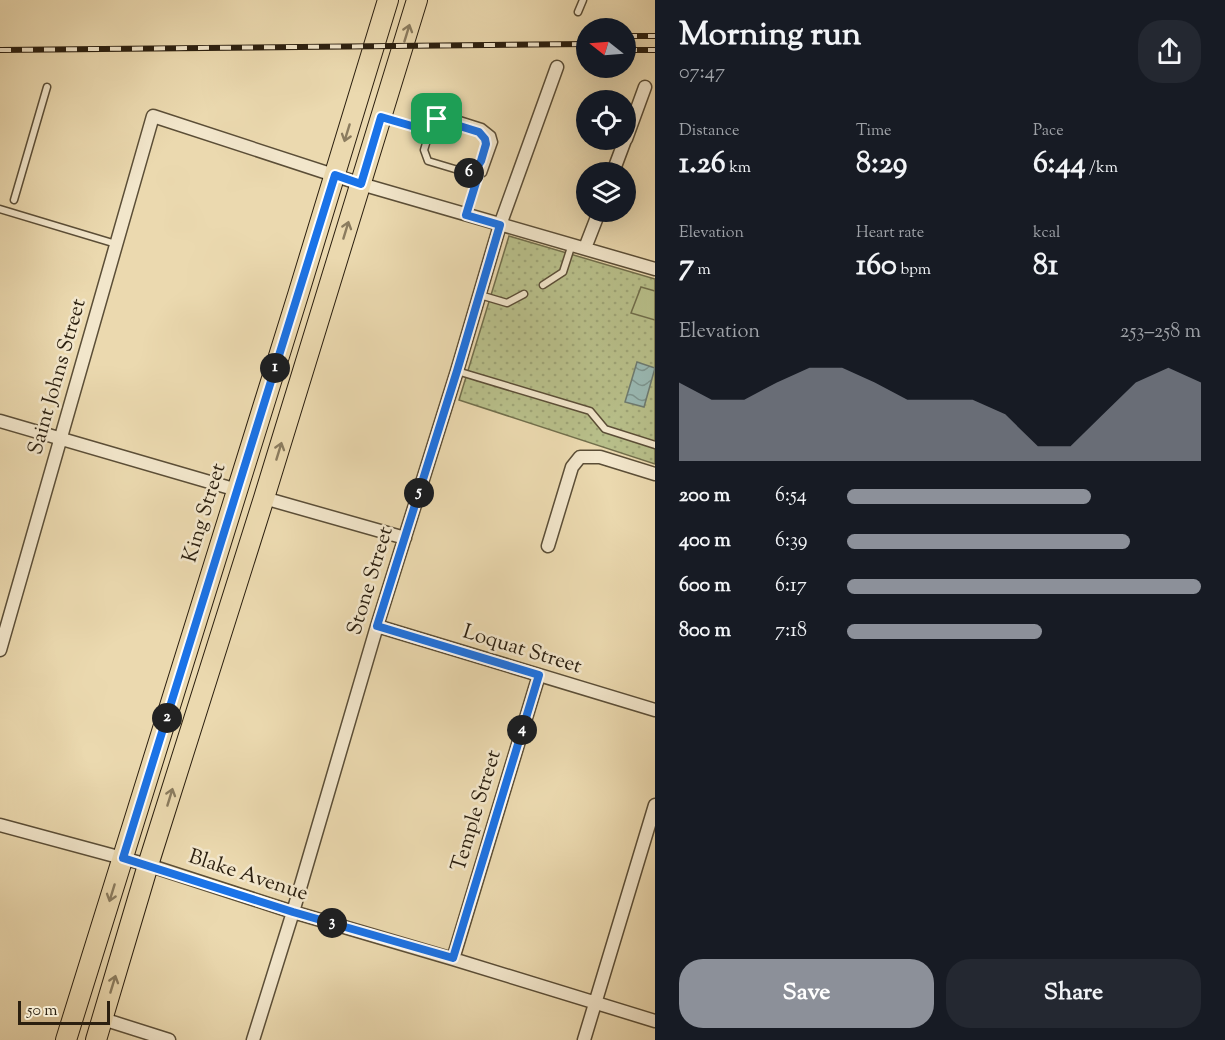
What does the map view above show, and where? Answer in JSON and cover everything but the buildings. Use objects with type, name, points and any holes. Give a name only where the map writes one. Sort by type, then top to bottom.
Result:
[{"type":"main road","name":"King Street","points":[[66,1040],[388,0]]},
{"type":"main road","points":[[96,1040],[148,865],[417,0]]},
{"type":"main road","points":[[264,498],[259,480],[260,465],[275,402],[282,347]]},
{"type":"main road","points":[[215,652],[218,609],[244,507],[243,498],[237,490]]},
{"type":"street","name":"Stone Street","points":[[253,1040],[500,225],[557,67]]},
{"type":"street","points":[[636,110],[645,87]]},
{"type":"street","name":"Saint Johns Street","points":[[0,650],[153,116],[335,175]]},
{"type":"street","points":[[335,175],[655,269]]},
{"type":"street","points":[[585,248],[595,222]]},
{"type":"street","points":[[0,421],[237,490]]},
{"type":"street","points":[[548,546],[572,467],[580,457],[600,457],[655,474]]},
{"type":"street","points":[[264,498],[405,538]]},
{"type":"street","name":"Loquat Street","points":[[377,626],[655,710]]},
{"type":"street","name":"Temple Street","points":[[453,958],[539,675]]},
{"type":"street","points":[[584,1040],[650,842],[655,805]]},
{"type":"street","name":"Blake Avenue","points":[[0,825],[148,865],[293,912],[453,958],[655,1021]]},
{"type":"street","points":[[103,1019],[169,1040]]},
{"type":"lane","points":[[578,12],[583,0]]},
{"type":"lane","points":[[14,200],[47,87]]},
{"type":"lane","points":[[381,117],[429,131]]},
{"type":"lane","points":[[440,117],[479,132],[485,139],[486,144],[478,166],[473,170],[462,171]]},
{"type":"lane","points":[[466,215],[478,176],[483,172],[494,142],[492,135],[482,127],[440,117],[433,121],[424,150],[428,161],[478,176]]},
{"type":"lane","points":[[0,209],[116,244]]},
{"type":"lane","points":[[543,285],[563,272],[572,244]]},
{"type":"lane","points":[[479,295],[507,303],[524,294]]},
{"type":"lane","points":[[457,371],[590,411],[605,429],[655,445]]},
{"type":"green space","points":[[509,236],[655,279],[655,464],[459,400]]},
{"type":"green space","points":[[641,287],[655,291],[655,320],[631,313]]},
{"type":"water","points":[[637,362],[655,368],[644,407],[625,402]]},
{"type":"railway","points":[[636,36],[655,36]]},
{"type":"railway","points":[[0,50],[576,44]]},
{"type":"railway","points":[[636,50],[655,50]]},
{"type":"route","points":[[381,117],[429,131],[433,121],[437,119],[483,135],[486,144],[481,161],[473,170],[462,171],[478,176],[466,215],[500,225],[377,626],[539,675],[453,958],[293,912],[123,858],[335,175],[361,184],[381,117]]}]
